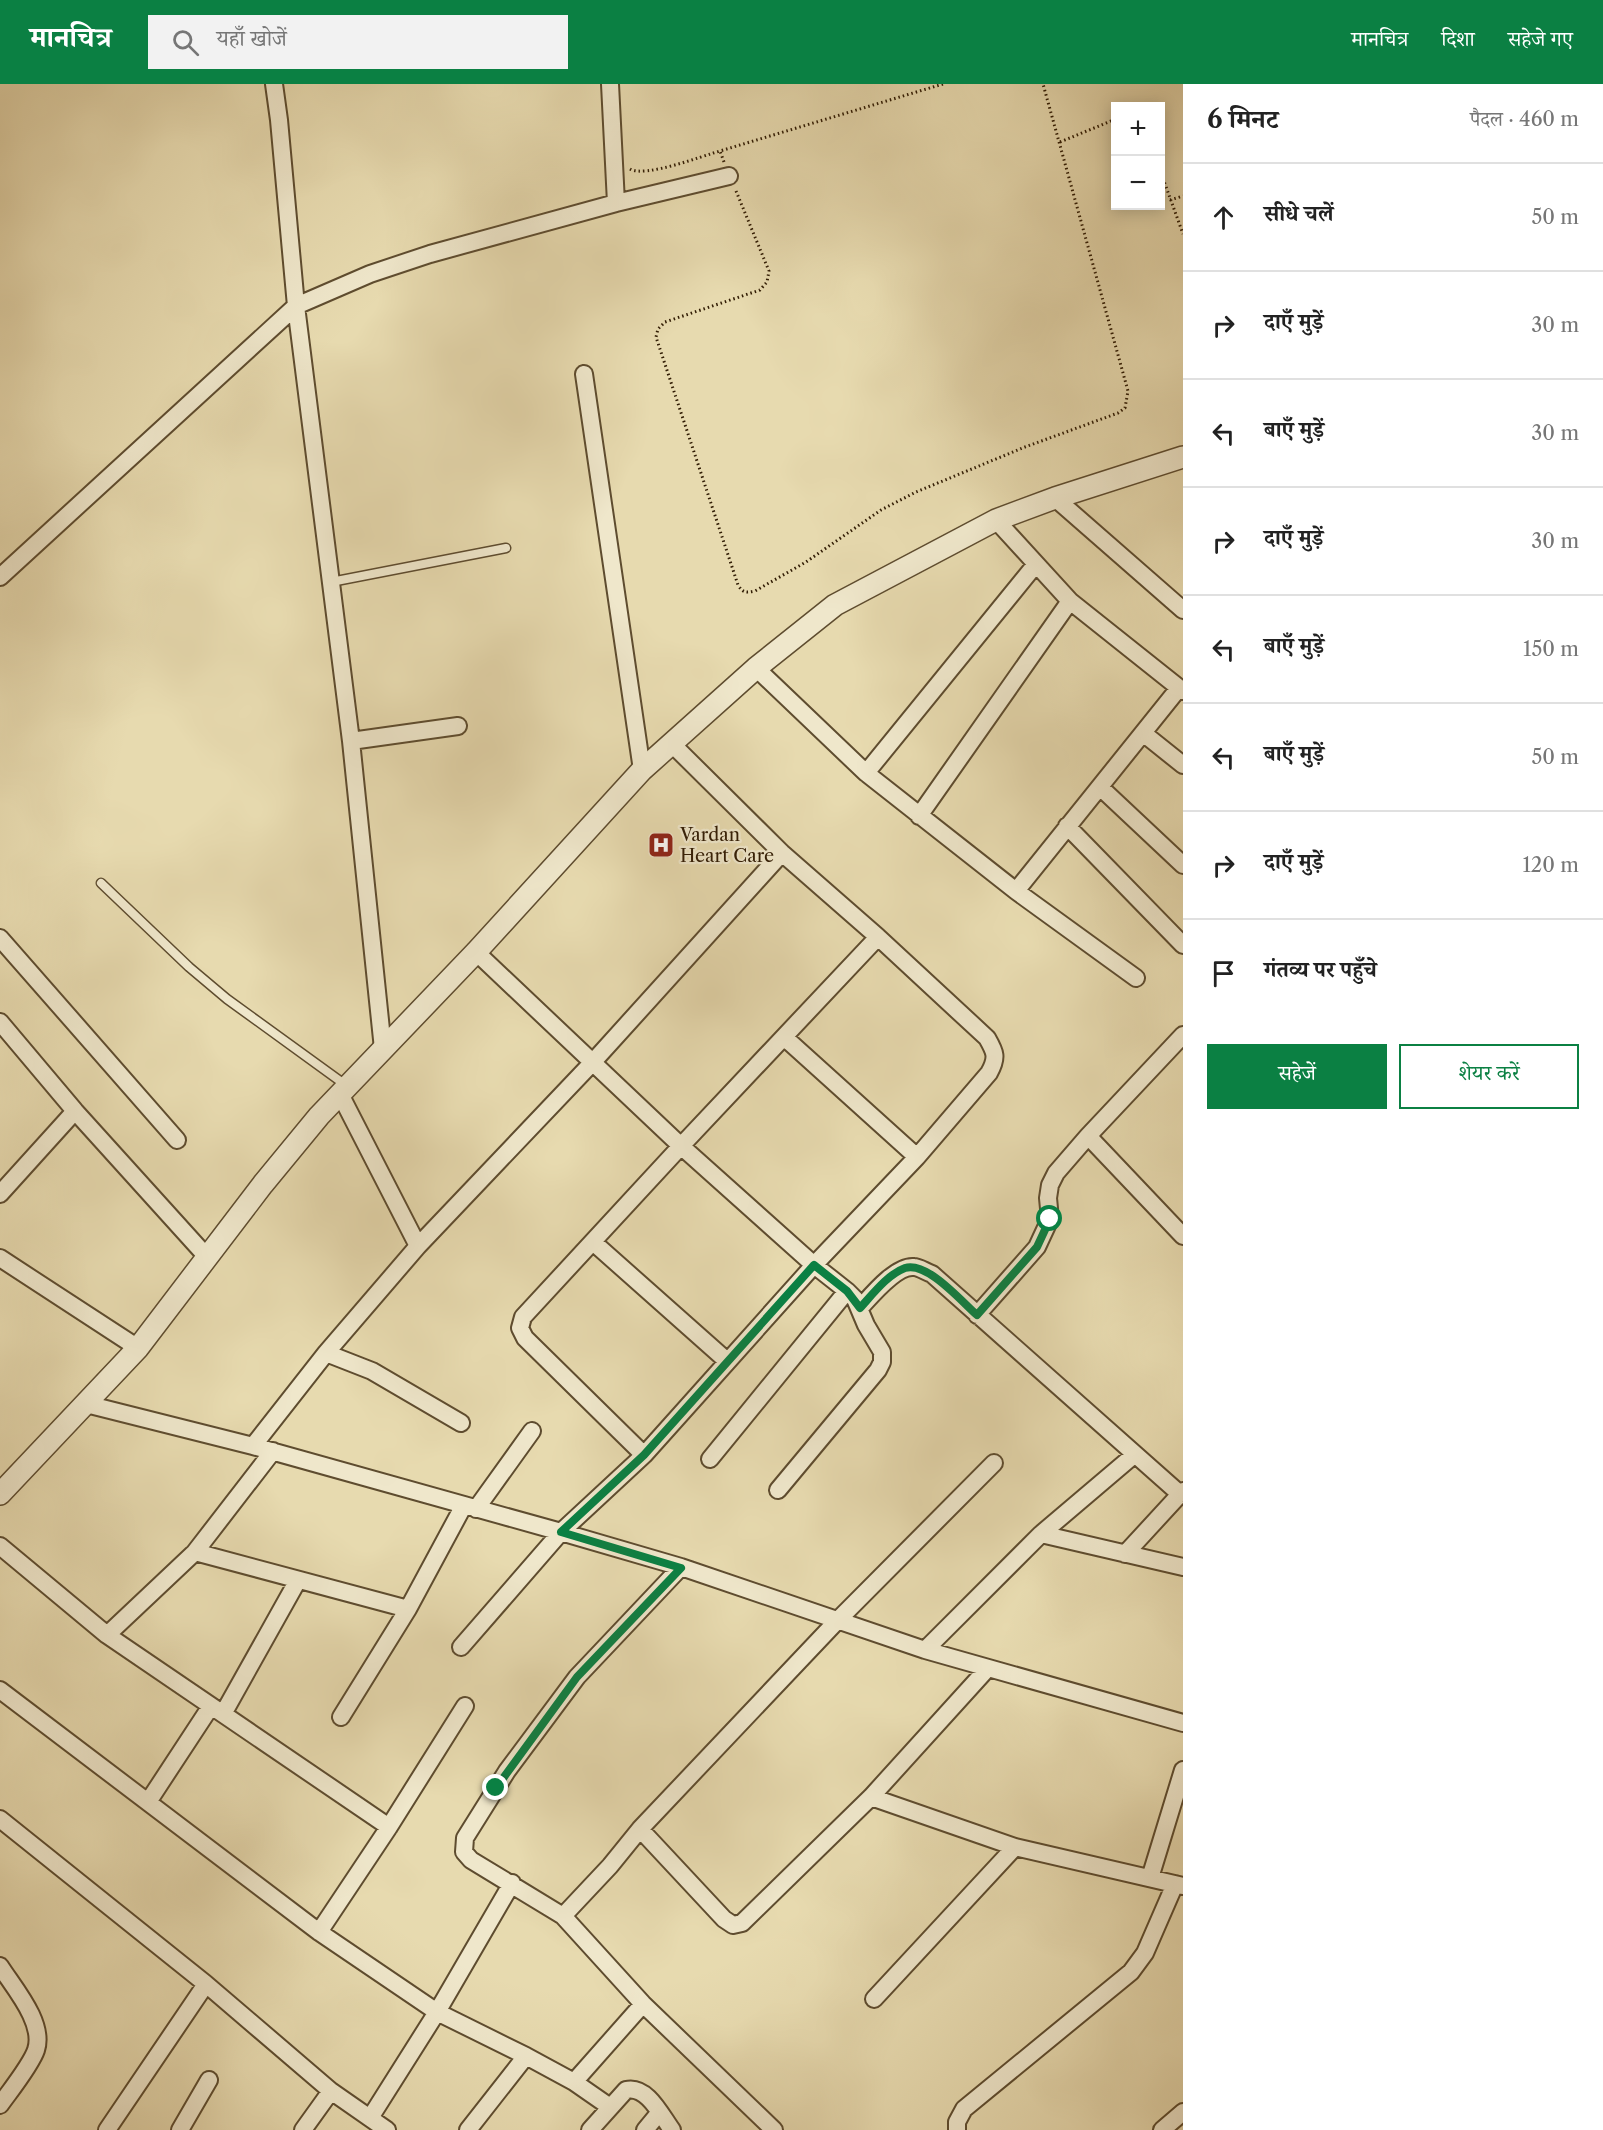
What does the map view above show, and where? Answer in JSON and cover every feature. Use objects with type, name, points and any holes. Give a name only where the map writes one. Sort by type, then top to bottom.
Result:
[{"type":"street","points":[[274,84],[296,306],[351,741],[383,1049]]},
{"type":"street","points":[[610,84],[616,203]]},
{"type":"street","points":[[0,577],[296,306],[370,274],[430,254],[616,203],[729,176]]},
{"type":"street","points":[[584,374],[642,770]]},
{"type":"street","points":[[0,1494],[138,1348],[263,1184],[344,1090],[476,952],[642,770],[756,668],[835,605],[996,520],[1183,457]]},
{"type":"street","points":[[1056,498],[1183,610]]},
{"type":"street","points":[[996,520],[1070,601],[1181,689],[1016,891]]},
{"type":"street","points":[[866,773],[1036,564]]},
{"type":"street","points":[[919,816],[1070,601]]},
{"type":"street","points":[[756,668],[866,773],[1016,891],[1136,978]]},
{"type":"street","points":[[351,741],[458,726]]},
{"type":"street","points":[[1143,733],[1183,765]]},
{"type":"street","points":[[461,1647],[561,1532],[644,1455],[814,1265],[917,1157],[995,1062],[994,1050],[987,1038],[878,937],[782,853],[672,744]]},
{"type":"street","points":[[1100,787],[1183,865]]},
{"type":"street","points":[[1067,826],[1183,945]]},
{"type":"street","points":[[253,1446],[326,1353],[418,1246],[592,1063],[782,853]]},
{"type":"street","points":[[644,1455],[525,1338],[520,1328],[523,1317],[530,1306],[593,1242],[878,937]]},
{"type":"street","points":[[0,938],[177,1140]]},
{"type":"street","points":[[476,952],[681,1146],[814,1265],[847,1291],[860,1308],[866,1325],[882,1352],[882,1362],[878,1370],[778,1490]]},
{"type":"street","points":[[2,1030],[207,1257]]},
{"type":"street","points":[[784,1037],[917,1157]]},
{"type":"street","points":[[977,1315],[1037,1247],[1050,1219],[1048,1198],[1050,1185],[1056,1173],[1088,1136],[1181,1040]]},
{"type":"street","points":[[344,1090],[418,1246]]},
{"type":"street","points":[[0,1194],[75,1111]]},
{"type":"street","points":[[1088,1136],[1183,1236]]},
{"type":"street","points":[[593,1242],[728,1361]]},
{"type":"street","points":[[0,1258],[138,1348]]},
{"type":"street","points":[[860,1308],[892,1276],[904,1269],[914,1267],[932,1275],[1134,1455],[1182,1492],[1125,1554]]},
{"type":"street","points":[[710,1459],[847,1291]]},
{"type":"street","points":[[326,1353],[372,1371],[460,1423]]},
{"type":"street","points":[[86,1404],[273,1451],[561,1532],[681,1568],[836,1622],[925,1650],[1183,1723]]},
{"type":"street","points":[[341,1717],[470,1507],[532,1431]]},
{"type":"street","points":[[107,1635],[195,1552],[273,1451]]},
{"type":"street","points":[[925,1650],[1041,1534],[1134,1455]]},
{"type":"street","points":[[563,1916],[610,1866],[640,1829],[836,1622],[994,1463]]},
{"type":"street","points":[[1041,1534],[1183,1567]]},
{"type":"street","points":[[0,1546],[107,1635],[388,1827]]},
{"type":"street","points":[[195,1552],[408,1609]]},
{"type":"street","points":[[681,1568],[577,1677],[507,1771],[465,1838],[464,1852],[471,1860],[563,1916],[643,2004],[774,2130]]},
{"type":"street","points":[[148,1802],[217,1710],[298,1580]]},
{"type":"street","points":[[640,1829],[724,1919],[733,1925],[742,1923],[871,1797],[988,1668]]},
{"type":"street","points":[[0,1690],[319,1932],[437,2012],[574,2082],[610,2107]]},
{"type":"street","points":[[319,1932],[465,1706]]},
{"type":"street","points":[[1150,1878],[1183,1770]]},
{"type":"street","points":[[871,1797],[1015,1847],[1179,1885],[1145,1953],[1131,1972],[964,2109],[957,2122],[957,2130]]},
{"type":"street","points":[[0,1819],[206,1984],[331,2091],[387,2130]]},
{"type":"street","points":[[874,1999],[1015,1847]]},
{"type":"street","points":[[370,2118],[437,2012],[512,1883]]},
{"type":"street","points":[[0,1966],[35,2022],[38,2038],[36,2051],[0,2105]]},
{"type":"street","points":[[107,2130],[206,1984]]},
{"type":"street","points":[[574,2082],[643,2004]]},
{"type":"street","points":[[468,2130],[526,2056]]},
{"type":"street","points":[[180,2130],[209,2080]]},
{"type":"street","points":[[590,2130],[626,2090],[634,2088],[643,2091],[672,2130]]},
{"type":"street","points":[[303,2130],[331,2091]]},
{"type":"street","points":[[1164,2129],[1183,2112]]},
{"type":"street","points":[[645,2130],[659,2113]]},
{"type":"lane","points":[[331,582],[506,548]]},
{"type":"lane","points":[[101,882],[189,967],[344,1090]]},
{"type":"path","points":[[627,163],[630,170],[643,171],[720,151],[943,84]]},
{"type":"path","points":[[720,151],[769,270],[767,282],[760,290],[665,322],[658,329],[656,337],[738,585],[746,593],[755,591],[806,562],[881,510],[916,492],[1025,447],[1118,413],[1125,408],[1128,391],[1043,84]]},
{"type":"path","points":[[1060,142],[1111,121]]},
{"type":"path","points":[[1165,183],[1183,234]]},
{"type":"path","points":[[1170,200],[1183,196]]},
{"type":"place","name":"Vardan Heart Care","points":[[661,845]]},
{"type":"route","points":[[496,1788],[577,1677],[681,1568],[561,1532],[644,1455],[814,1265],[847,1291],[860,1308],[892,1276],[904,1269],[914,1267],[932,1275],[977,1315],[1037,1247],[1050,1219]]}]
